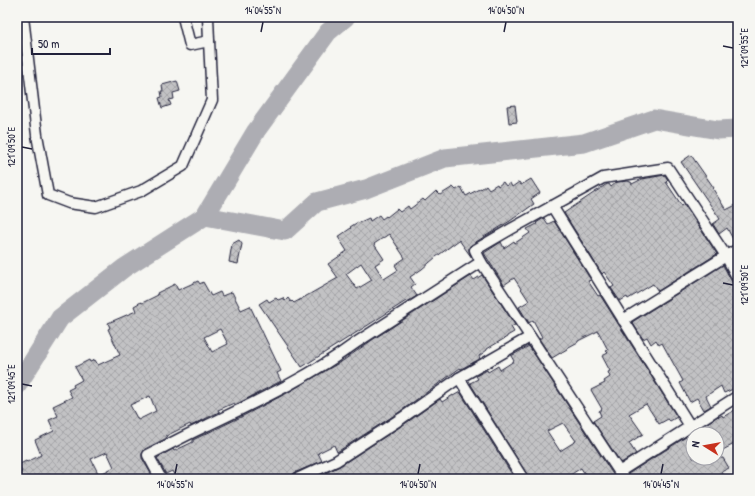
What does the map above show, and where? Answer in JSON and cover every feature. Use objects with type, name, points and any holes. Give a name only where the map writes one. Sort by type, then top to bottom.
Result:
[{"type":"street","points":[[23,17],[37,135],[48,195],[69,202],[96,207],[142,191],[183,166],[212,100],[208,17]]},
{"type":"street","points":[[183,17],[190,45],[209,41]]},
{"type":"street","points":[[685,430],[622,476],[481,262],[475,250],[602,178],[668,168],[726,256],[738,279]]},
{"type":"street","points":[[552,206],[690,426],[738,396]]},
{"type":"street","points":[[623,320],[738,249]]},
{"type":"street","points":[[161,479],[148,455],[207,425],[253,404],[302,378],[481,262]]},
{"type":"street","points":[[297,479],[336,461],[402,418],[459,378],[530,336]]},
{"type":"street","points":[[459,378],[523,479]]},
{"type":"shaded area","points":[[738,444],[738,479],[673,479],[700,466],[725,466],[725,451]]},
{"type":"building","points":[[177,81],[180,91],[173,93],[174,99],[169,100],[171,105],[162,108],[159,98],[162,97],[162,85]]},
{"type":"building","points":[[515,105],[517,122],[509,123],[507,106]]},
{"type":"building","points":[[691,155],[714,188],[713,189],[726,210],[738,204],[738,243],[735,243],[727,228],[719,234],[713,224],[720,219],[681,162]]},
{"type":"building","points":[[665,175],[668,180],[666,182],[682,206],[684,204],[717,254],[658,291],[653,284],[628,299],[627,297],[620,301],[611,288],[614,286],[604,272],[602,274],[564,213],[607,184],[611,187],[617,182],[628,181],[632,184],[642,179]]},
{"type":"building","points":[[531,179],[540,193],[531,199],[534,204],[471,245],[469,250],[472,258],[459,240],[410,277],[415,284],[411,287],[417,296],[407,302],[406,301],[302,367],[259,304],[267,299],[269,302],[276,298],[278,300],[283,298],[285,301],[288,298],[294,303],[338,278],[328,264],[347,251],[338,237],[358,222],[369,218],[370,221],[379,215],[382,219],[397,209],[400,212],[408,206],[410,209],[423,199],[425,201],[436,191],[440,195],[453,187],[456,190],[461,187],[466,196],[486,185],[489,189],[497,184],[498,186],[503,182],[506,186],[510,183],[512,187],[519,182],[521,185]],"holes":[[[389,234],[405,258],[395,265],[398,270],[384,279],[375,265],[384,259],[374,244]],[[361,263],[372,280],[357,289],[346,274]]]},
{"type":"building","points":[[544,218],[548,224],[554,221],[591,280],[588,281],[598,296],[600,295],[677,417],[670,421],[668,419],[659,424],[646,404],[629,414],[643,434],[629,443],[636,454],[621,463],[593,421],[601,416],[599,411],[602,409],[591,390],[605,383],[604,381],[610,377],[608,372],[610,371],[602,356],[608,353],[606,351],[608,350],[598,331],[578,341],[552,358],[539,339],[542,337],[533,320],[529,323],[519,307],[529,301],[514,278],[504,285],[484,253],[501,242],[504,248],[514,241],[515,243],[530,233],[527,229],[537,224],[536,223]]},
{"type":"building","points":[[239,240],[242,244],[238,264],[229,262],[232,244]]},
{"type":"building","points":[[723,265],[732,282],[735,285],[738,285],[738,387],[724,393],[721,386],[706,396],[711,406],[704,410],[697,398],[690,402],[680,383],[683,381],[662,343],[659,345],[656,340],[651,344],[647,337],[643,339],[632,322]]},
{"type":"building","points":[[482,275],[515,325],[511,327],[514,332],[487,349],[479,356],[480,359],[461,369],[460,368],[398,413],[337,452],[334,445],[318,453],[322,461],[294,473],[291,479],[176,479],[172,471],[166,474],[157,458],[173,449],[174,451],[193,442],[193,440],[287,393],[344,360],[372,340],[471,276],[474,280]]},
{"type":"building","points":[[198,281],[200,284],[203,282],[211,296],[220,292],[222,296],[232,292],[241,310],[250,306],[281,371],[277,373],[281,381],[235,405],[234,403],[218,410],[219,412],[191,426],[190,424],[166,436],[167,438],[145,449],[142,454],[142,458],[154,479],[17,479],[17,474],[22,472],[18,465],[41,455],[35,440],[54,431],[49,420],[58,416],[53,406],[72,397],[68,390],[82,380],[75,367],[89,360],[90,362],[95,360],[98,365],[120,355],[108,329],[110,328],[108,323],[136,311],[134,306],[158,295],[157,293],[175,284],[178,290]],"holes":[[[220,329],[228,344],[212,352],[204,337]],[[150,396],[156,411],[138,420],[130,405]],[[107,452],[114,467],[99,475],[91,459]]]},
{"type":"building","points":[[529,346],[616,479],[588,479],[581,468],[564,479],[529,479],[470,383],[478,379],[476,376],[487,370],[488,372],[498,366],[500,370],[514,361],[511,356]],"holes":[[[563,423],[576,441],[560,451],[547,431]]]},
{"type":"building","points":[[460,392],[515,479],[313,479],[340,466],[440,399],[442,402]]},
{"type":"building","points":[[738,408],[738,442],[725,449],[725,426],[703,426],[718,416],[719,417],[722,415],[723,417]]},
{"type":"building","points":[[685,438],[685,466],[725,466],[725,461],[729,468],[721,472],[725,479],[630,479],[628,474]]},
{"type":"waterway","points":[[17,386],[60,318],[124,268],[205,216],[256,131],[328,32],[346,17]]},
{"type":"waterway","points":[[205,216],[285,231],[317,202],[366,189],[445,158],[584,143],[654,119],[718,130],[738,129]]}]
